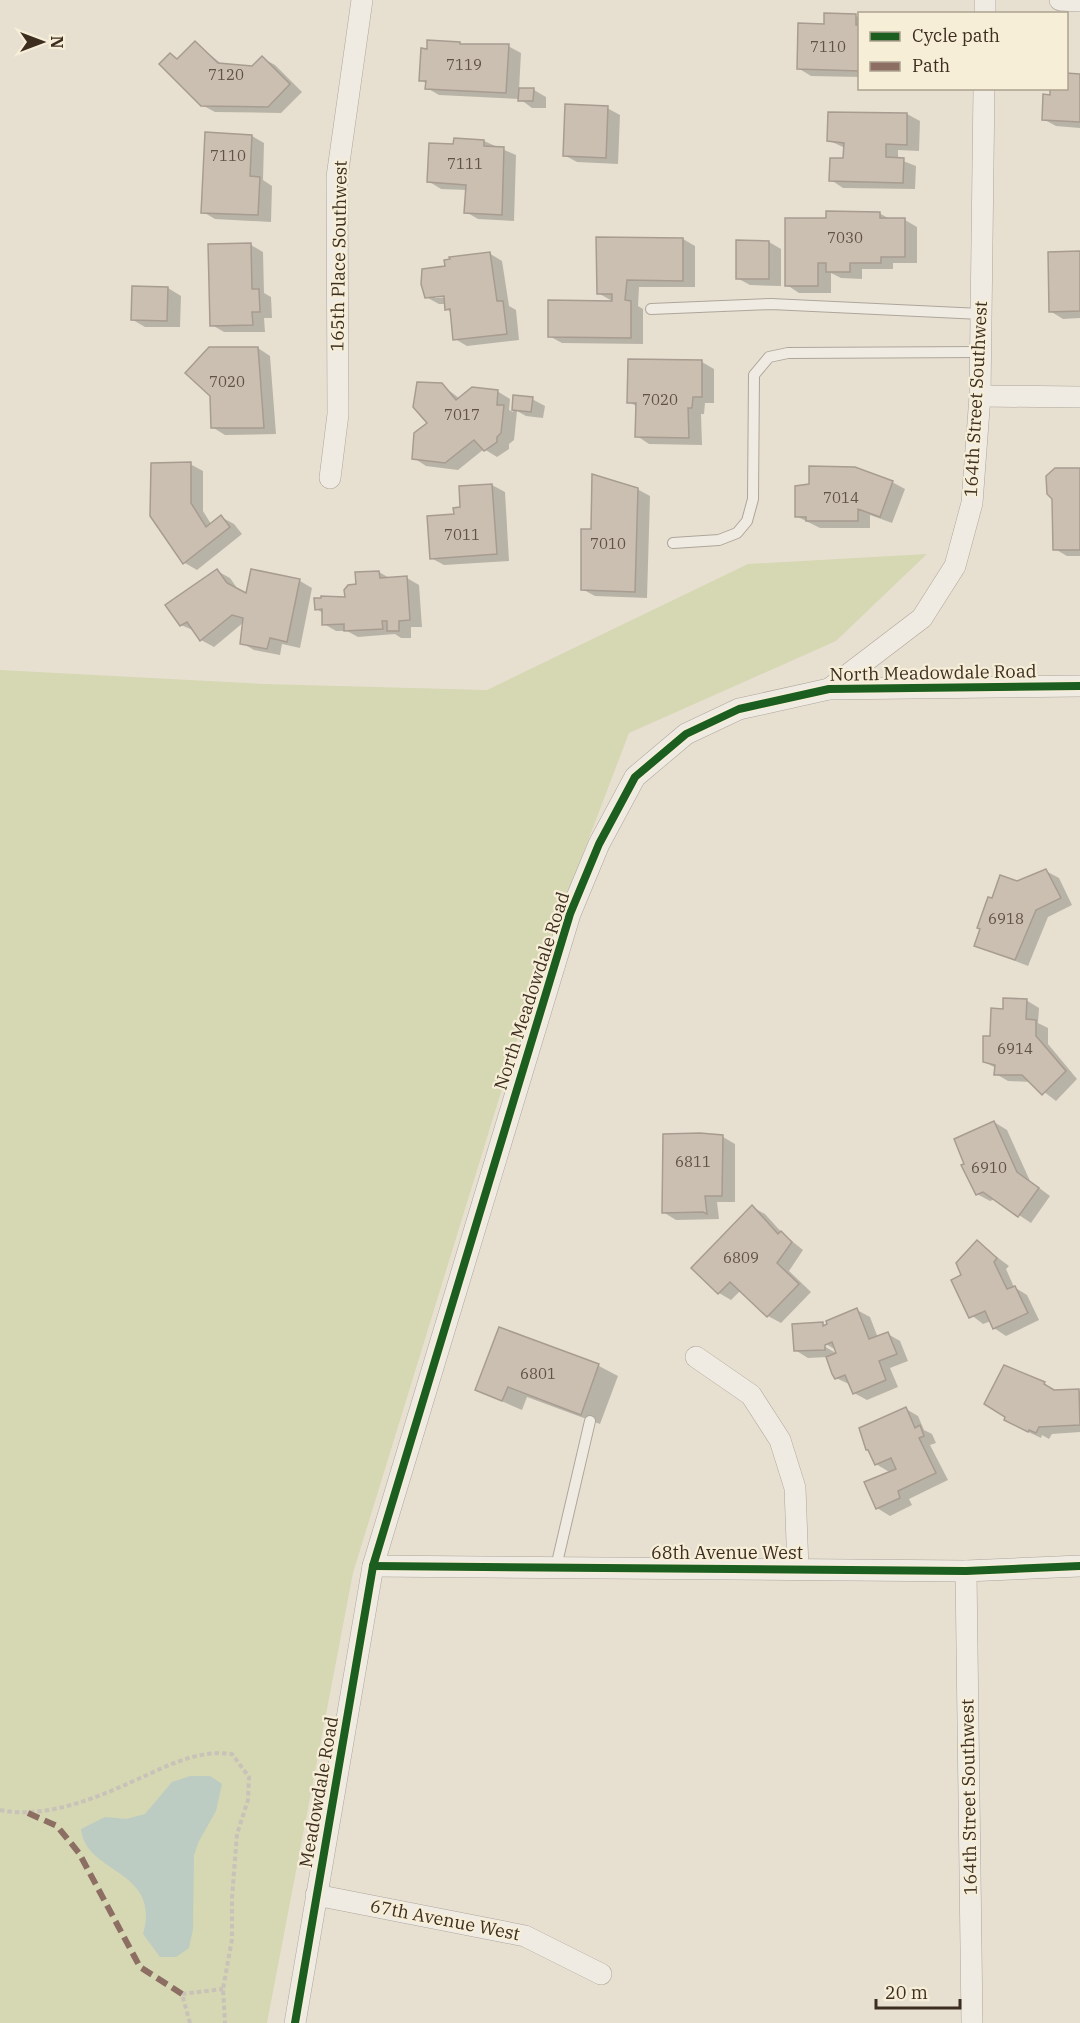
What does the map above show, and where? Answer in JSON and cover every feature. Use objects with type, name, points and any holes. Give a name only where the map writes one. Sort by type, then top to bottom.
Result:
[{"type":"street","name":"165th Place Southwest","points":[[330,478],[338,414],[337,177],[362,0]]},
{"type":"street","points":[[1060,0],[1080,1]]},
{"type":"street","name":"164th Street Southwest","points":[[829,689],[922,618],[955,566],[972,503],[980,396],[984,90]]},
{"type":"street","points":[[980,396],[1080,397]]},
{"type":"street","name":"North Meadowdale Road","points":[[373,1566],[570,914],[599,844],[635,777],[686,734],[739,710],[829,689],[1080,686]]},
{"type":"street","points":[[696,1357],[751,1395],[780,1440],[795,1488],[798,1569]]},
{"type":"street","name":"68th Avenue West","points":[[373,1566],[966,1571],[1080,1566]]},
{"type":"street","name":"Meadowdale Road","points":[[295,2023],[373,1566]]},
{"type":"street","name":"164th Street Southwest","points":[[966,1571],[972,2023]]},
{"type":"street","name":"67th Avenue West","points":[[316,1895],[525,1936],[601,1974]]},
{"type":"lane","points":[[651,309],[771,304],[981,314]]},
{"type":"lane","points":[[673,543],[719,540],[737,533],[747,521],[753,499],[754,375],[770,357],[788,353],[981,352]]},
{"type":"lane","points":[[556,1567],[590,1421]]},
{"type":"path","points":[[0,1810],[28,1813],[52,1810],[107,1792],[177,1761],[216,1752],[232,1754],[249,1777],[248,1800],[237,1833],[232,1898],[232,1939],[223,1989],[225,2023]]},
{"type":"path","points":[[189,2023],[182,1994],[223,1989]]},
{"type":"green space","points":[[927,554],[836,641],[629,733],[538,972],[353,1573],[267,2023],[0,2023],[0,670],[265,684],[487,690],[748,564]]},
{"type":"shaded area","points":[[190,1776],[210,1776],[222,1784],[216,1811],[194,1855],[193,1929],[189,1948],[176,1957],[160,1957],[143,1934],[146,1913],[142,1896],[133,1884],[95,1855],[86,1844],[81,1829],[105,1817],[126,1819],[145,1814],[172,1782]]},
{"type":"building","points":[[824,13],[856,14],[858,71],[797,69],[798,23],[824,24]]},
{"type":"building","points":[[427,40],[460,42],[460,44],[509,44],[506,93],[425,89],[426,81],[419,81],[421,48],[427,49]]},
{"type":"building","points":[[195,41],[218,63],[252,66],[262,56],[290,84],[268,107],[201,106],[159,64],[170,53],[177,59]]},
{"type":"building","points":[[1068,73],[1080,74],[1080,122],[1042,120],[1043,94],[1050,95],[1050,90],[1068,90]]},
{"type":"building","points":[[519,88],[534,88],[533,101],[518,101]]},
{"type":"building","points":[[565,104],[608,106],[606,158],[563,156]]},
{"type":"building","points":[[828,112],[907,113],[907,145],[886,144],[886,157],[904,158],[903,183],[829,181],[830,158],[843,158],[844,143],[827,141]]},
{"type":"building","points":[[205,132],[252,135],[250,176],[260,177],[258,215],[201,213]]},
{"type":"building","points":[[454,138],[484,140],[484,146],[504,147],[502,215],[464,213],[466,185],[427,182],[429,143],[453,144]]},
{"type":"building","points":[[826,211],[880,212],[880,218],[905,218],[905,257],[881,257],[881,263],[850,263],[850,272],[826,272],[826,263],[818,263],[818,286],[785,286],[785,218],[826,218]]},
{"type":"building","points":[[596,237],[683,238],[683,281],[627,280],[625,300],[631,301],[631,338],[548,337],[548,300],[612,301],[612,294],[597,294]]},
{"type":"building","points":[[736,240],[769,241],[769,279],[736,279]]},
{"type":"building","points":[[251,243],[252,289],[259,289],[260,312],[252,312],[253,325],[210,326],[208,244]]},
{"type":"building","points":[[1080,251],[1080,311],[1049,312],[1048,252]]},
{"type":"building","points":[[490,252],[497,301],[503,301],[507,334],[453,340],[450,309],[445,310],[444,296],[425,298],[421,284],[422,269],[445,266],[444,260],[450,259],[449,257]]},
{"type":"building","points":[[132,286],[168,287],[167,321],[131,320]]},
{"type":"building","points":[[209,347],[258,347],[264,428],[211,428],[210,396],[185,373]]},
{"type":"building","points":[[628,359],[702,360],[702,397],[693,397],[692,408],[688,408],[689,438],[635,437],[636,403],[627,403]]},
{"type":"building","points":[[417,382],[442,383],[456,400],[472,387],[498,390],[497,405],[504,405],[501,433],[497,437],[497,442],[484,451],[474,440],[445,463],[412,459],[414,433],[427,423],[413,407]]},
{"type":"building","points":[[513,395],[533,397],[531,412],[512,410]]},
{"type":"building","points":[[191,462],[191,503],[206,527],[221,515],[230,527],[183,564],[150,516],[151,463]]},
{"type":"building","points":[[809,466],[855,467],[893,481],[880,517],[858,509],[858,521],[806,521],[806,517],[795,517],[795,486],[809,484]]},
{"type":"building","points":[[1055,468],[1080,468],[1080,550],[1053,550],[1052,499],[1047,494],[1046,476]]},
{"type":"building","points":[[592,474],[638,488],[635,592],[581,590],[581,529],[591,529]]},
{"type":"building","points":[[492,484],[497,554],[430,559],[427,516],[454,514],[453,508],[460,507],[459,486]]},
{"type":"building","points":[[217,569],[227,583],[246,593],[251,569],[300,579],[287,642],[270,638],[267,649],[240,644],[243,618],[232,615],[200,641],[187,622],[180,626],[165,605]]},
{"type":"building","points":[[379,571],[380,578],[407,576],[410,620],[399,621],[399,631],[387,631],[387,621],[382,621],[383,629],[344,631],[344,624],[322,625],[322,609],[315,610],[314,598],[345,597],[344,590],[348,585],[356,584],[355,572]]},
{"type":"building","points":[[1046,869],[1061,898],[1036,910],[1015,960],[974,946],[980,929],[977,928],[988,897],[992,898],[1000,875],[1017,881]]},
{"type":"building","points":[[1003,998],[1027,999],[1026,1019],[1036,1020],[1036,1036],[1066,1071],[1042,1095],[1022,1075],[994,1075],[995,1065],[983,1062],[983,1036],[990,1036],[991,1008],[1003,1009]]},
{"type":"building","points":[[994,1121],[1017,1172],[1039,1188],[1018,1217],[983,1192],[976,1195],[961,1165],[964,1164],[954,1139]]},
{"type":"building","points":[[663,1134],[723,1135],[722,1196],[705,1196],[707,1214],[703,1212],[662,1213]]},
{"type":"building","points":[[752,1205],[778,1234],[781,1231],[792,1242],[777,1263],[799,1284],[767,1317],[730,1282],[718,1294],[691,1268]]},
{"type":"building","points":[[977,1240],[997,1258],[994,1262],[1007,1289],[1015,1286],[1028,1313],[993,1329],[985,1311],[969,1318],[951,1280],[961,1275],[956,1263]]},
{"type":"building","points":[[857,1308],[869,1339],[888,1332],[897,1354],[879,1361],[886,1380],[853,1394],[845,1375],[835,1379],[832,1374],[826,1357],[836,1353],[832,1342],[825,1345],[825,1350],[794,1351],[792,1324],[823,1322],[823,1326],[827,1324],[826,1321]]},
{"type":"building","points":[[499,1327],[599,1364],[581,1415],[508,1387],[502,1401],[475,1390]]},
{"type":"building","points":[[1004,1365],[1045,1382],[1044,1384],[1054,1390],[1079,1389],[1080,1425],[1039,1427],[1036,1433],[1029,1430],[1028,1432],[1004,1420],[1005,1417],[984,1404]]},
{"type":"building","points":[[906,1407],[915,1428],[920,1425],[924,1436],[919,1438],[936,1473],[898,1491],[900,1498],[876,1509],[864,1482],[896,1469],[891,1458],[875,1465],[866,1450],[859,1428]]},
{"type":"marked path","points":[[28,1813],[57,1826],[79,1853],[140,1967],[182,1994]]},
{"type":"cycle path","points":[[295,2023],[373,1566],[570,914],[599,844],[635,777],[686,734],[739,709],[829,689],[1080,686]]},
{"type":"cycle path","points":[[373,1566],[966,1571],[1080,1566]]}]
